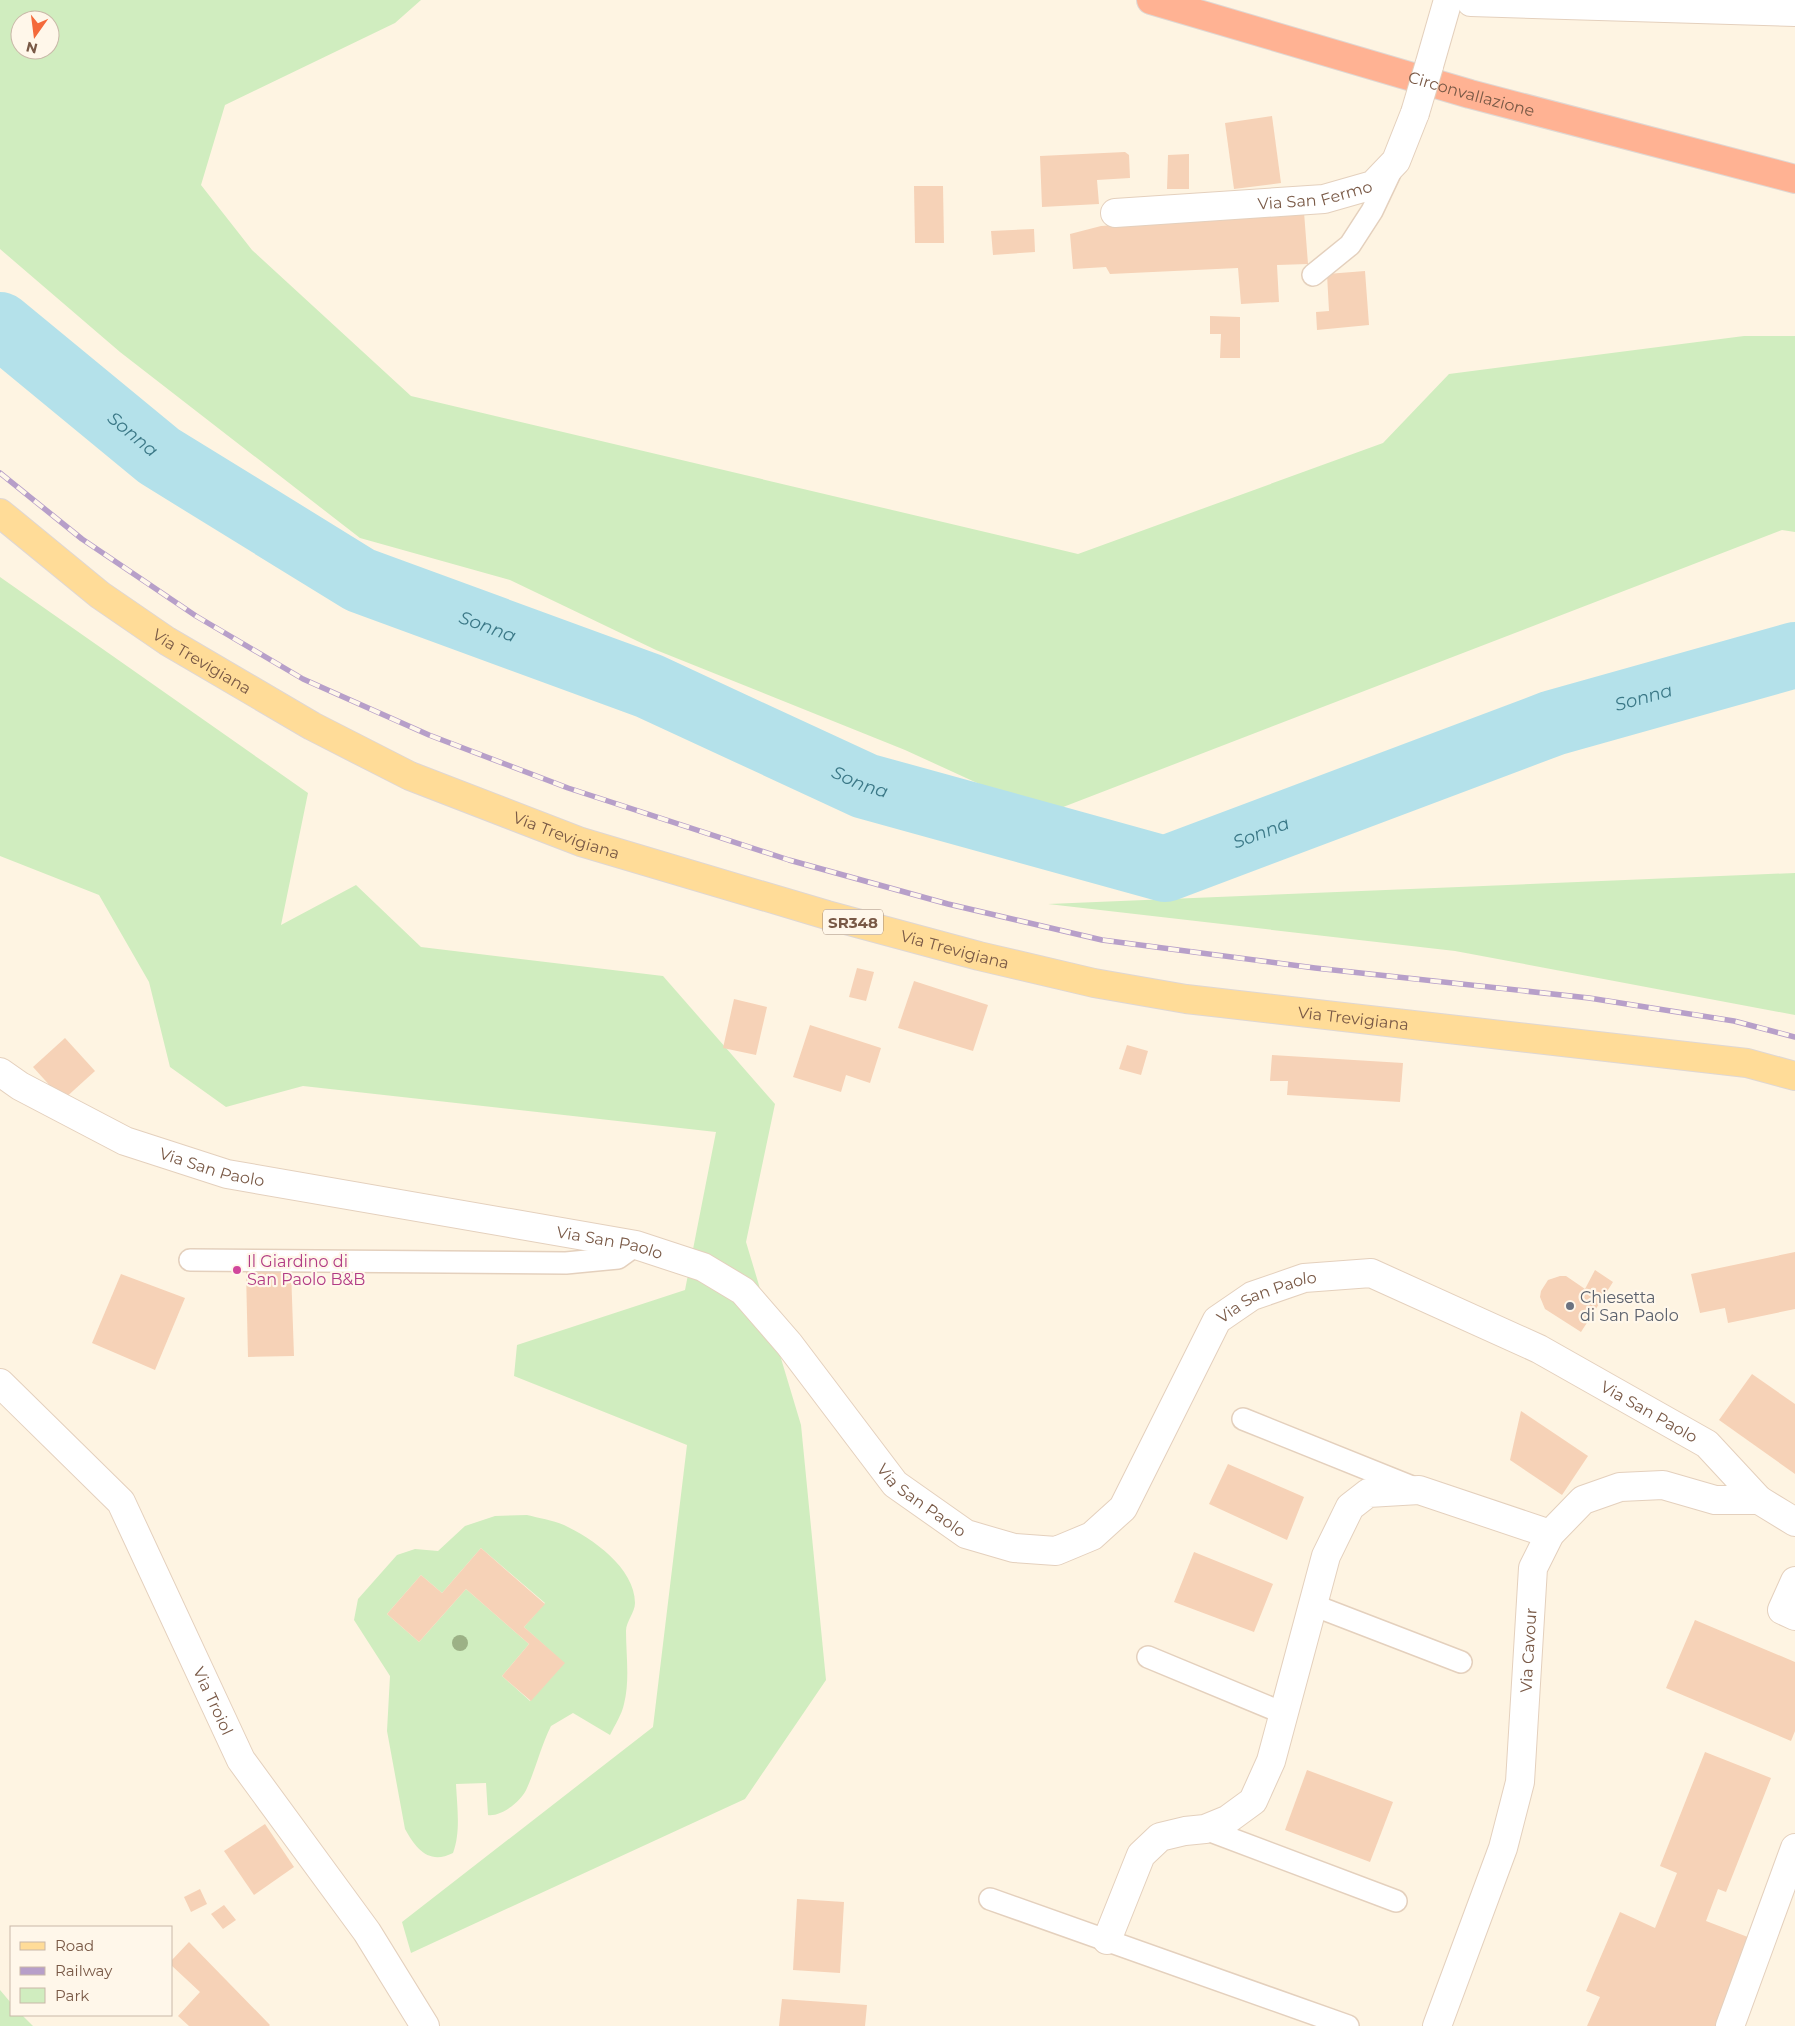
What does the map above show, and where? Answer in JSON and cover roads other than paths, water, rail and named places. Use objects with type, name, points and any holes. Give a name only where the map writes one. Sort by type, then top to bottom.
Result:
[{"type":"highway","name":"Circonvallazione","points":[[1151,0],[1470,94],[1795,179]]},
{"type":"main road","name":"Via Trevigiana","points":[[0,513],[100,595],[167,641],[312,726],[410,776],[581,842],[827,915],[979,956],[1094,983],[1186,999],[1747,1063],[1795,1076]]},
{"type":"street","name":"Via San Fermo","points":[[1115,213],[1324,199],[1373,185],[1396,161],[1416,113],[1448,0]]},
{"type":"street","points":[[1470,0],[1795,12]]},
{"type":"street","name":"Via San Paolo","points":[[0,1072],[20,1086],[124,1141],[227,1174],[636,1244],[703,1267],[744,1291],[789,1344],[895,1484],[966,1534],[1014,1548],[1056,1551],[1092,1536],[1123,1508],[1217,1320],[1252,1296],[1304,1278],[1371,1273],[1539,1349],[1707,1444],[1759,1500]]},
{"type":"street","name":"Via Troiol","points":[[0,1383],[121,1502],[241,1760],[366,1932],[425,2026]]},
{"type":"street","name":"Via Cavour","points":[[1437,2026],[1503,1848],[1520,1782],[1533,1568],[1550,1534],[1583,1500],[1620,1487],[1663,1485],[1715,1500],[1759,1500]]},
{"type":"street","points":[[1107,1940],[1140,1855],[1160,1837],[1185,1831],[1205,1830],[1227,1820],[1253,1801],[1271,1760],[1326,1556],[1350,1507],[1368,1493],[1419,1490],[1550,1534]]},
{"type":"street","points":[[1759,1500],[1795,1522]]},
{"type":"street","points":[[1795,1581],[1782,1610],[1795,1616]]},
{"type":"street","points":[[1730,2026],[1795,1848]]},
{"type":"lane","points":[[1312,275],[1350,245],[1372,211],[1396,161]]},
{"type":"lane","points":[[190,1260],[566,1263],[618,1258],[636,1244]]},
{"type":"lane","points":[[1243,1420],[1419,1490]]},
{"type":"lane","points":[[1313,1605],[1461,1662]]},
{"type":"lane","points":[[1148,1657],[1283,1713]]},
{"type":"lane","points":[[1205,1830],[1396,1901]]},
{"type":"lane","points":[[990,1899],[1348,2026]]},
{"type":"waterway","name":"Sonna","points":[[0,325],[159,456],[360,580],[649,686],[865,786],[1165,869],[1553,723],[1795,655]]},
{"type":"railway","points":[[0,473],[82,539],[196,616],[303,679],[429,735],[568,788],[789,860],[948,904],[1102,940],[1315,968],[1589,998],[1734,1021],[1795,1037]]},
{"type":"place","name":"Il Giardino di San Paolo B&B","points":[[237,1270]]},
{"type":"place","name":"Chiesetta di San Paolo","points":[[1570,1306]]}]
